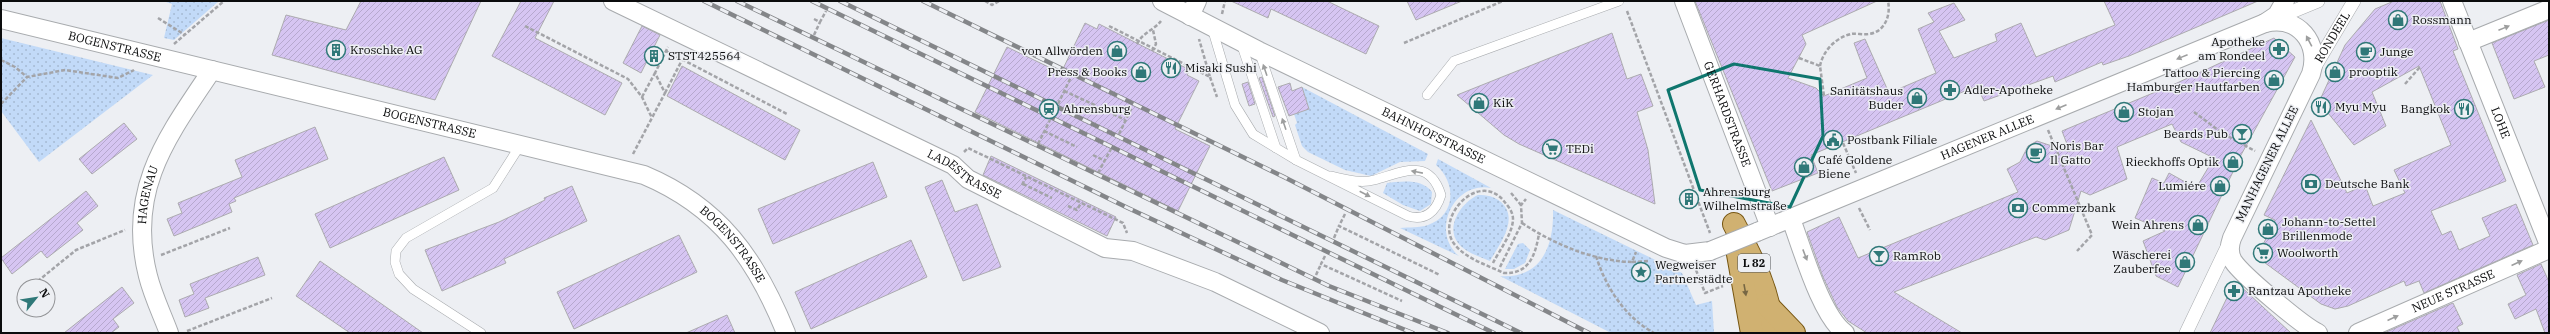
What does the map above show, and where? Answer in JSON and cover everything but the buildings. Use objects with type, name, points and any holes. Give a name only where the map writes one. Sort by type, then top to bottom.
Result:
[{"type":"main road","name":"L 82","points":[[1752,333],[1734,224],[1753,260],[1767,305],[1772,333]]},
{"type":"main road","name":"L 82","points":[[1767,305],[1794,333]]},
{"type":"street","name":"LADESTRASSE","points":[[613,1],[952,165],[968,179],[1105,248],[1133,251],[1215,282],[1320,333]]},
{"type":"street","name":"GERHARDSTRASSE","points":[[1684,1],[1763,230]]},
{"type":"street","points":[[2265,23],[2277,15],[2285,1]]},
{"type":"street","points":[[2265,23],[2318,1]]},
{"type":"street","name":"RONDEEL","points":[[2311,74],[2354,1]]},
{"type":"street","name":"LOHE","points":[[2452,1],[2549,245]]},
{"type":"street","name":"BAHNHOFSTRASSE","points":[[1167,3],[1194,11],[1216,22],[1241,41],[1259,51],[1642,237],[1679,253],[1692,254],[1711,245]]},
{"type":"street","points":[[2468,42],[2549,9]]},
{"type":"street","name":"BOGENSTRASSE","points":[[1,19],[625,169],[657,181],[683,194],[728,231],[746,253],[762,278],[786,333]]},
{"type":"street","name":"MANHAGENER ALLEE","points":[[2186,333],[2311,74],[2314,54],[2311,43],[2304,33],[2295,25],[2284,22],[2265,23]]},
{"type":"street","name":"HAGENER ALLEE","points":[[1711,245],[1763,230],[2265,23]]},
{"type":"street","name":"HAGENAU","points":[[169,333],[151,288],[145,259],[142,223],[149,180],[162,146],[212,70]]},
{"type":"street","points":[[1791,218],[1828,312],[1837,328],[1845,333]]},
{"type":"street","points":[[2232,238],[2230,252],[2235,264],[2303,325],[2317,333]]},
{"type":"street","name":"NEUE STRASSE","points":[[2358,333],[2549,249]]},
{"type":"lane","points":[[1427,95],[1454,61],[1622,4]]},
{"type":"lane","points":[[1216,22],[1235,105],[1243,121],[1253,134],[1296,160],[1416,219],[1426,217],[1433,211],[1441,195],[1431,177],[1417,171],[1399,171],[1374,180],[1361,182],[1330,176]]},
{"type":"lane","points":[[1241,41],[1276,148]]},
{"type":"lane","points":[[1259,51],[1296,160]]},
{"type":"lane","points":[[481,333],[413,289],[399,274],[395,262],[396,251],[406,238],[493,188],[521,144]]},
{"type":"path","points":[[1,104],[28,77],[65,70],[118,78],[158,57],[224,1]]},
{"type":"path","points":[[984,1],[992,5],[999,1]]},
{"type":"path","points":[[1216,22],[1225,1]]},
{"type":"path","points":[[1404,43],[1503,1]]},
{"type":"path","points":[[1824,96],[1820,66],[1822,58],[1830,46],[1838,40],[1851,34],[1871,34],[1886,24],[1890,10],[1888,1]]},
{"type":"path","points":[[1138,42],[1141,36],[1153,30],[1167,3]]},
{"type":"path","points":[[1622,4],[1711,245]]},
{"type":"path","points":[[814,35],[826,11]]},
{"type":"path","points":[[1109,26],[1152,50],[1210,77],[1194,11]]},
{"type":"path","points":[[158,18],[185,35]]},
{"type":"path","points":[[814,19],[820,22]]},
{"type":"path","points":[[525,26],[628,79],[642,97],[652,118]]},
{"type":"path","points":[[1152,50],[1156,44],[1153,30]]},
{"type":"path","points":[[642,97],[676,32]]},
{"type":"path","points":[[666,52],[787,114]]},
{"type":"path","points":[[1799,58],[1820,66]]},
{"type":"path","points":[[1,60],[16,67],[28,77]]},
{"type":"path","points":[[625,169],[682,60]]},
{"type":"path","points":[[2405,84],[2420,67]]},
{"type":"path","points":[[655,72],[666,93]]},
{"type":"path","points":[[1058,104],[1071,77]]},
{"type":"path","points":[[1064,91],[1097,106]]},
{"type":"path","points":[[1119,134],[1132,107]]},
{"type":"path","points":[[2194,112],[2222,133],[2270,159]]},
{"type":"path","points":[[1113,114],[1125,120]]},
{"type":"path","points":[[2042,115],[2092,235],[2077,251]]},
{"type":"path","points":[[1038,144],[1050,120]]},
{"type":"path","points":[[1044,131],[1077,147]]},
{"type":"path","points":[[1842,142],[1862,189]]},
{"type":"path","points":[[952,165],[968,148],[1123,223],[1133,251]]},
{"type":"path","points":[[1098,173],[1111,149]]},
{"type":"path","points":[[1092,155],[1105,161]]},
{"type":"path","points":[[1026,177],[1023,184],[1052,198]]},
{"type":"path","points":[[1500,267],[1522,223],[1521,205],[1537,186]]},
{"type":"path","points":[[1493,263],[1511,228],[1512,214],[1506,203],[1494,193],[1475,191],[1461,201],[1449,226],[1450,238],[1455,246],[1463,252],[1504,273],[1511,273],[1520,270],[1533,259],[1539,234]]},
{"type":"path","points":[[1068,206],[1077,210],[1080,203]]},
{"type":"path","points":[[1334,238],[1346,214]]},
{"type":"path","points":[[42,278],[76,250],[142,223]]},
{"type":"path","points":[[1522,223],[1539,234],[1582,253],[1618,262],[1632,262],[1642,237]]},
{"type":"path","points":[[1339,226],[1440,275]]},
{"type":"path","points":[[145,259],[230,228]]},
{"type":"path","points":[[1316,275],[1325,256]]},
{"type":"path","points":[[1596,256],[1617,300],[1628,314],[1654,333]]},
{"type":"path","points":[[1321,264],[1402,301]]},
{"type":"path","points":[[1699,278],[1705,294],[1726,286]]},
{"type":"path","points":[[1724,280],[1727,292]]},
{"type":"path","points":[[182,333],[272,298]]},
{"type":"highlighted area","points":[[1734,64],[1820,79],[1823,136],[1790,207],[1700,190],[1668,90]]},
{"type":"shaded area","points":[[163,1],[219,1],[174,40],[164,38],[172,4]]},
{"type":"shaded area","points":[[1,38],[153,75],[39,162],[1,111]]},
{"type":"shaded area","points":[[1302,87],[1428,154],[1425,161],[1400,162],[1371,176],[1345,170],[1308,152],[1302,146],[1295,125],[1297,123],[1294,114],[1309,109]]},
{"type":"shaded area","points":[[1438,159],[1491,188],[1478,188],[1466,192],[1457,200],[1450,210],[1447,222],[1447,234],[1451,246],[1459,256],[1400,228],[1428,225],[1444,214],[1449,206],[1450,189],[1443,172],[1436,165]]},
{"type":"shaded area","points":[[1415,182],[1424,185],[1432,192],[1431,204],[1420,211],[1403,205],[1383,193],[1387,183]]},
{"type":"shaded area","points":[[1478,195],[1496,198],[1501,202],[1509,216],[1506,232],[1490,261],[1465,249],[1458,243],[1454,236],[1454,222],[1457,215],[1466,203]]},
{"type":"shaded area","points":[[1553,210],[1682,273],[1696,305],[1712,301],[1714,333],[1611,333],[1500,276],[1526,272],[1535,266],[1543,257],[1551,236]]},
{"type":"shaded area","points":[[1523,243],[1530,250],[1525,263],[1514,269],[1505,269],[1518,244]]},
{"type":"railway","points":[[704,1],[1128,208],[1282,280],[1413,333]]},
{"type":"railway","points":[[737,1],[1329,286],[1448,333]]},
{"type":"railway","points":[[812,1],[1494,333]]},
{"type":"railway","points":[[840,1],[1521,333]]},
{"type":"railway","points":[[923,1],[1284,177],[1589,333]]},
{"type":"place","name":"Rossmann","points":[[2398,20]]},
{"type":"place","name":"Apotheke am Rondeel","points":[[2279,49]]},
{"type":"place","name":"Kroschke AG","points":[[336,50]]},
{"type":"place","name":"von Allwörden","points":[[1117,51]]},
{"type":"place","name":"Junge","points":[[2366,52]]},
{"type":"place","name":"STST425564","points":[[654,56]]},
{"type":"place","name":"Misaki Sushi","points":[[1171,68]]},
{"type":"place","name":"Press & Books","points":[[1141,72]]},
{"type":"place","name":"prooptik","points":[[2335,72]]},
{"type":"place","name":"Tattoo & Piercing Hamburger Hautfarben","points":[[2274,80]]},
{"type":"place","name":"Adler-Apotheke","points":[[1950,90]]},
{"type":"place","name":"Sanitätshaus Buder","points":[[1917,98]]},
{"type":"place","name":"KiK","points":[[1479,103]]},
{"type":"place","name":"Myu Myu","points":[[2321,107]]},
{"type":"place","name":"Ahrensburg","points":[[1049,109]]},
{"type":"place","name":"Bangkok","points":[[2464,109]]},
{"type":"place","name":"Stojan","points":[[2124,112]]},
{"type":"place","name":"Beards Pub","points":[[2242,134]]},
{"type":"place","name":"Postbank Filiale","points":[[1833,140]]},
{"type":"place","name":"TEDi","points":[[1552,149]]},
{"type":"place","name":"Noris Bar Il Gatto","points":[[2036,153]]},
{"type":"place","name":"Rieckhoffs Optik","points":[[2233,162]]},
{"type":"place","name":"Café Goldene Biene","points":[[1804,167]]},
{"type":"place","name":"Deutsche Bank","points":[[2311,184]]},
{"type":"place","name":"Lumiére","points":[[2220,186]]},
{"type":"place","name":"Ahrensburg Wilhelmstraße","points":[[1689,199]]},
{"type":"place","name":"Commerzbank","points":[[2018,208]]},
{"type":"place","name":"Wein Ahrens","points":[[2198,225]]},
{"type":"place","name":"Johann-to-Settel Brillenmode","points":[[2268,229]]},
{"type":"place","name":"Woolworth","points":[[2263,253]]},
{"type":"place","name":"RamRob","points":[[1879,256]]},
{"type":"place","name":"Wäscherei Zauberfee","points":[[2185,262]]},
{"type":"place","name":"Wegweiser Partnerstädte","points":[[1641,272]]},
{"type":"place","name":"Rantzau Apotheke","points":[[2234,291]]}]
